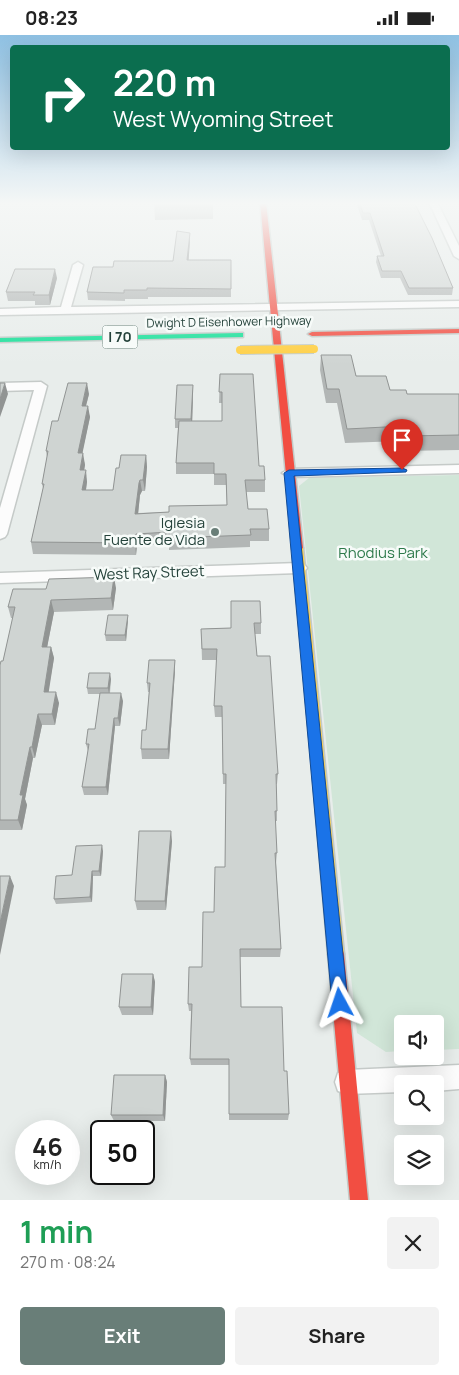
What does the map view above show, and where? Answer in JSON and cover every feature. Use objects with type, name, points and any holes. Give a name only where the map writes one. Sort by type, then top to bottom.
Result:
[{"type":"main road","points":[[269,256],[359,1200]]},
{"type":"main road","name":"Dwight D Eisenhower Highway","points":[[307,334],[459,331]]},
{"type":"main road","name":"Dwight D Eisenhower Highway","points":[[267,335],[285,334]]},
{"type":"main road","name":"Dwight D Eisenhower Highway","points":[[0,340],[245,335]]},
{"type":"main road","name":"Dwight D Eisenhower Highway","points":[[235,350],[319,349]]},
{"type":"street","points":[[65,311],[78,265]]},
{"type":"street","points":[[0,313],[459,304]]},
{"type":"street","points":[[0,387],[41,386],[0,534]]},
{"type":"street","points":[[289,473],[459,469]]},
{"type":"street","name":"West Ray Street","points":[[0,578],[299,568]]},
{"type":"street","points":[[347,1082],[459,1077]]},
{"type":"green space","name":"Rhodius Park","points":[[459,475],[459,1049],[444,1050],[444,1015],[394,1015],[394,1052],[386,1052],[357,1033],[299,486],[309,478]]},
{"type":"building","points":[[174,256],[187,256],[187,260],[231,260],[231,289],[147,288],[147,290],[124,290],[124,293],[87,292],[93,267],[113,267],[114,261],[173,261]]},
{"type":"building","points":[[377,256],[440,256],[453,288],[409,288],[401,271],[382,271]]},
{"type":"building","points":[[15,269],[55,269],[49,295],[33,295],[35,292],[6,292]]},
{"type":"building","points":[[321,355],[351,355],[356,376],[386,376],[390,390],[406,390],[407,394],[459,394],[459,435],[406,436],[404,426],[347,429],[339,389],[327,389]]},
{"type":"building","points":[[220,374],[253,374],[259,466],[264,466],[265,480],[245,480],[248,509],[267,509],[269,529],[250,529],[251,535],[169,538],[169,532],[136,534],[135,543],[31,542],[44,484],[42,484],[48,451],[46,451],[52,421],[58,421],[68,383],[87,383],[82,406],[88,406],[78,453],[83,453],[80,470],[86,470],[82,490],[113,490],[116,468],[119,468],[121,455],[146,455],[143,480],[140,480],[139,483],[135,514],[169,512],[169,506],[227,505],[226,474],[214,474],[214,463],[176,463],[179,421],[222,421],[222,392],[219,392]]},
{"type":"building","points":[[0,383],[5,383],[0,399]]},
{"type":"building","points":[[177,385],[193,385],[191,419],[175,419]]},
{"type":"building","points":[[114,577],[111,598],[51,600],[42,647],[51,647],[44,692],[56,692],[52,714],[38,714],[20,795],[23,795],[18,820],[0,820],[0,665],[1,661],[3,661],[15,607],[8,607],[13,589],[46,589],[49,579]]},
{"type":"building","points":[[231,601],[260,601],[261,623],[254,623],[257,656],[270,656],[278,774],[276,774],[277,811],[275,811],[277,853],[275,853],[281,949],[240,949],[241,1007],[282,1007],[284,1071],[287,1071],[289,1114],[229,1114],[229,1059],[190,1059],[192,1004],[188,1004],[189,967],[202,967],[203,912],[214,912],[215,867],[225,867],[226,774],[223,774],[222,706],[214,706],[217,649],[202,649],[201,629],[231,628]]},
{"type":"building","points":[[108,615],[128,615],[125,635],[105,635]]},
{"type":"building","points":[[149,660],[175,660],[168,749],[141,749],[142,730],[146,730],[150,683],[147,683]]},
{"type":"building","points":[[89,673],[110,673],[108,688],[87,688]]},
{"type":"building","points":[[100,693],[121,693],[118,718],[114,718],[106,787],[82,787],[89,744],[86,744],[88,729],[95,729]]},
{"type":"building","points":[[139,831],[171,831],[165,901],[135,901]]},
{"type":"building","points":[[102,845],[99,871],[92,871],[90,897],[54,899],[56,876],[72,875],[76,846]]},
{"type":"building","points":[[0,876],[10,876],[0,923]]},
{"type":"building","points":[[122,974],[153,974],[151,1007],[119,1007]]},
{"type":"building","points":[[114,1075],[165,1075],[163,1115],[111,1115]]},
{"type":"traffic: fast","points":[[0,340],[240,335]]},
{"type":"traffic: slow","points":[[240,350],[314,349]]},
{"type":"traffic: slow","points":[[298,548],[336,954]]},
{"type":"traffic: jam","points":[[268,256],[298,548]]},
{"type":"traffic: jam","points":[[312,334],[459,331]]},
{"type":"traffic: jam","points":[[336,954],[359,1200]]},
{"type":"place","name":"Iglesia Fuente de Vida","points":[[215,532]]},
{"type":"route","points":[[340,1003],[289,473],[402,470]]}]
